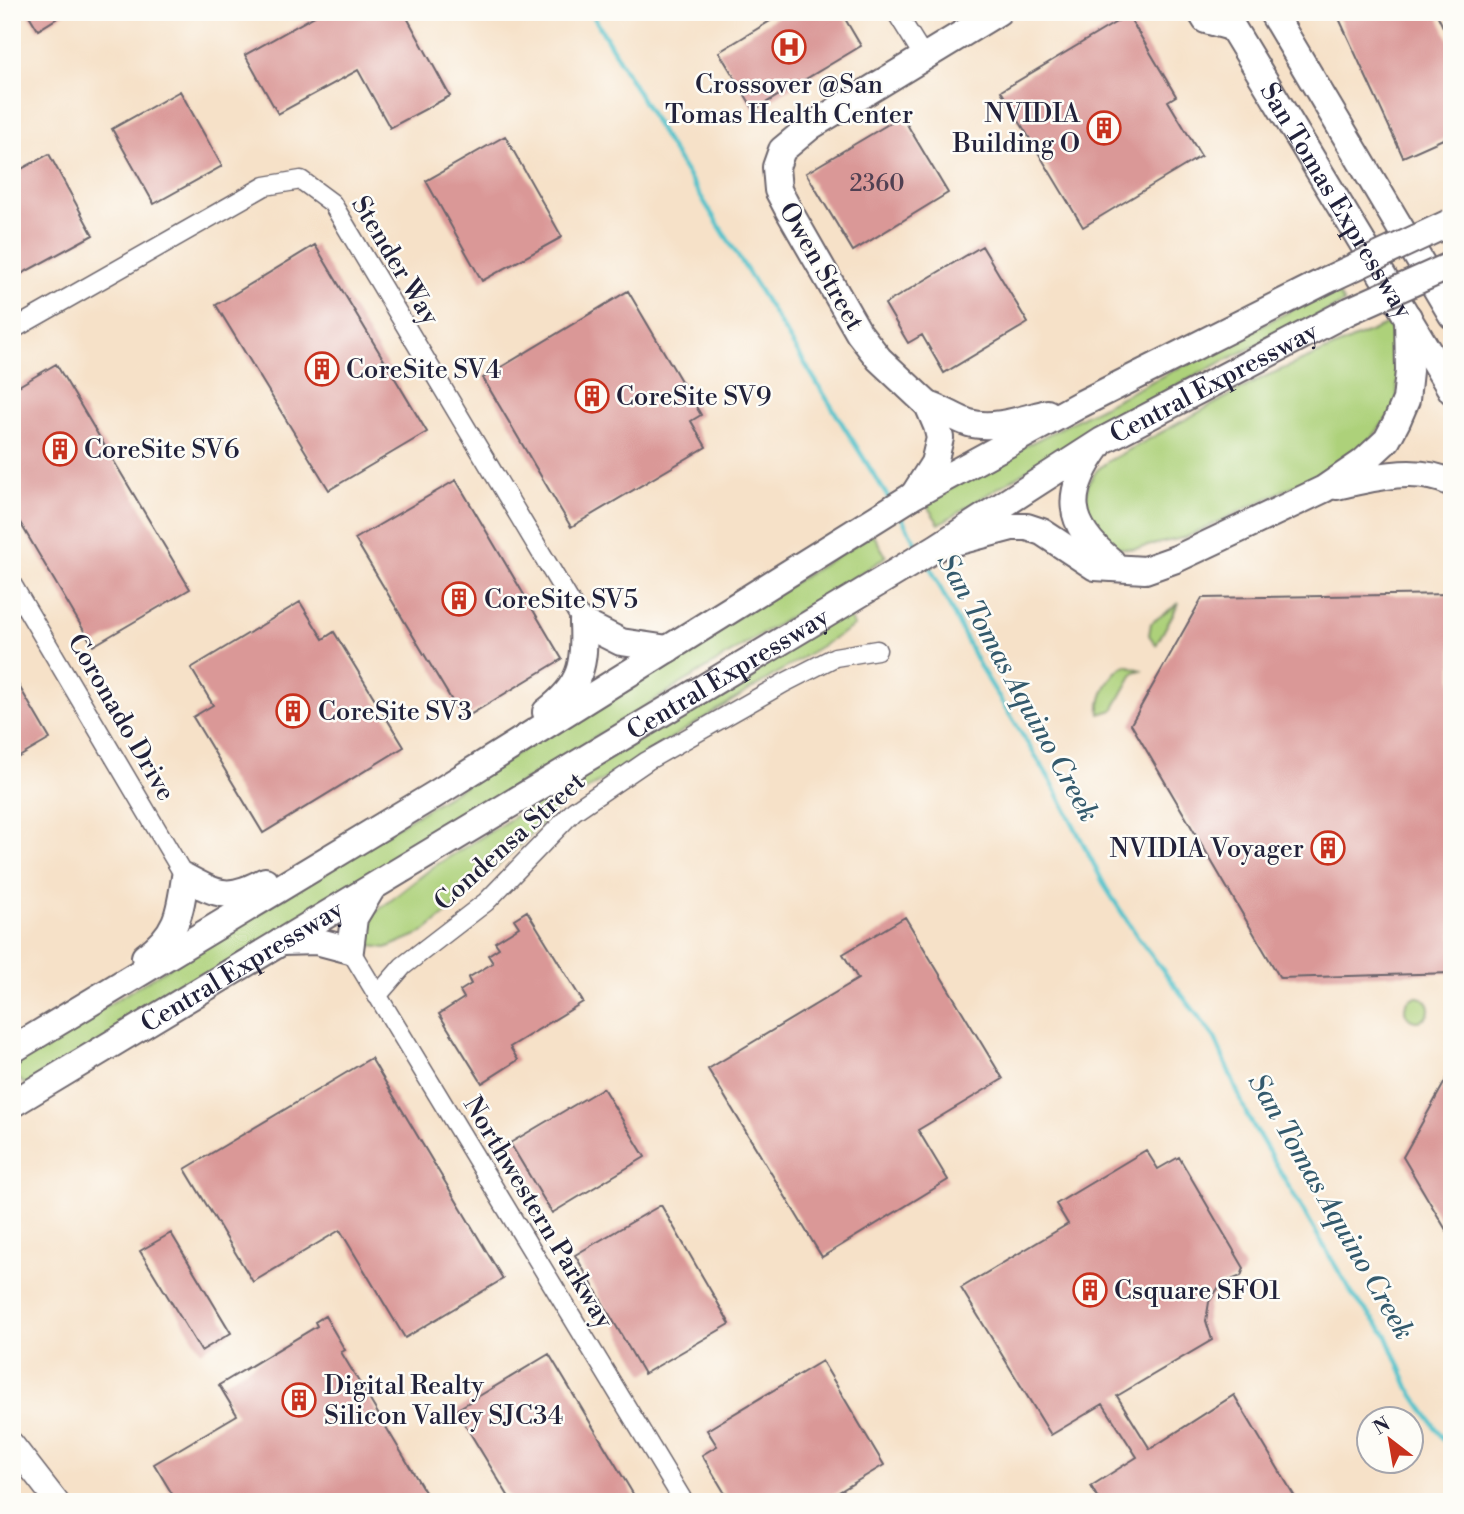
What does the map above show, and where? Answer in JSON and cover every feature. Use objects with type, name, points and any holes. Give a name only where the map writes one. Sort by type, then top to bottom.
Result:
[{"type":"highway","name":"Owen Street","points":[[928,405],[879,359],[859,332],[778,190],[776,167],[782,150],[793,139],[998,12]]},
{"type":"highway","points":[[1201,12],[1206,20],[1227,19]]},
{"type":"highway","name":"San Tomas Expressway","points":[[1272,12],[1450,311]]},
{"type":"highway","name":"San Tomas Expressway","points":[[1227,19],[1452,391]]},
{"type":"highway","name":"Central Expressway","points":[[12,1051],[434,795],[914,495],[1079,405],[1329,279],[1450,223]]},
{"type":"highway","name":"Central Expressway","points":[[12,1104],[892,572],[936,548],[1102,441],[1349,311],[1452,265]]},
{"type":"highway","points":[[936,548],[1013,527],[1027,527],[1042,531],[1095,567],[1145,570],[1176,559],[1324,489],[1362,463],[1387,440],[1397,421],[1406,400],[1409,371],[1408,317]]},
{"type":"highway","points":[[928,405],[946,410],[969,423],[986,426],[1079,405]]},
{"type":"highway","points":[[914,495],[934,463],[939,447],[937,426],[928,405]]},
{"type":"highway","points":[[1102,441],[1083,467],[1074,494],[1075,512],[1089,543],[1121,569]]},
{"type":"highway","points":[[1324,489],[1388,475],[1419,474],[1452,483]]},
{"type":"highway","points":[[67,1016],[79,1002],[163,944],[180,916],[185,877],[218,894],[242,893],[434,795],[562,699],[580,674],[584,653],[583,622],[621,642],[668,649]]},
{"type":"highway","points":[[279,942],[316,941],[349,950],[354,918],[373,885]]},
{"type":"main road","points":[[12,1444],[57,1502]]},
{"type":"street","points":[[896,12],[924,57]]},
{"type":"street","name":"Stender Way","points":[[12,330],[265,186],[301,180],[332,203],[583,622]]},
{"type":"street","name":"Coronado Drive","points":[[12,584],[185,877]]},
{"type":"street","name":"Condensa Street","points":[[376,996],[403,965],[486,902],[574,811],[647,761],[784,683],[835,657],[877,650]]},
{"type":"street","name":"Northwestern Parkway","points":[[349,950],[684,1502]]},
{"type":"green space","points":[[1335,288],[1344,303],[1222,362],[1096,428],[939,524],[925,503],[996,461]]},
{"type":"green space","points":[[1388,324],[1398,345],[1397,406],[1359,454],[1187,537],[1134,549],[1111,547],[1090,529],[1084,509],[1088,484],[1097,470],[1110,460],[1264,377]]},
{"type":"green space","points":[[873,534],[886,556],[877,563],[28,1087],[20,1080],[12,1084],[12,1064]]},
{"type":"green space","points":[[1179,603],[1156,645],[1149,635],[1151,623]]},
{"type":"green space","points":[[846,612],[854,626],[559,807],[457,905],[424,932],[386,948],[372,946],[362,935],[367,919],[433,867]]},
{"type":"green space","points":[[1126,665],[1141,670],[1134,672],[1113,710],[1100,714],[1106,686],[1115,673]]},
{"type":"green space","points":[[1417,997],[1426,1000],[1429,1009],[1426,1018],[1417,1021],[1408,1018],[1405,1009],[1408,1000]]},
{"type":"building","points":[[27,12],[67,12],[38,30]]},
{"type":"building","points":[[322,12],[404,12],[450,96],[390,128],[358,70],[278,114],[245,55]]},
{"type":"building","points":[[785,12],[841,12],[861,46],[754,110],[719,52]]},
{"type":"building","points":[[1336,12],[1436,12],[1452,46],[1452,135],[1403,157]]},
{"type":"building","name":"NVIDIA Building O","points":[[1128,15],[1176,96],[1168,101],[1201,156],[1083,227],[1001,91]]},
{"type":"building","points":[[180,91],[222,166],[154,204],[112,129]]},
{"type":"building","points":[[902,116],[948,193],[853,251],[806,173]]},
{"type":"building","points":[[505,136],[562,237],[482,281],[426,181]]},
{"type":"building","points":[[49,154],[93,235],[12,279],[12,174]]},
{"type":"building","name":"CoreSite SV4","points":[[315,245],[427,432],[329,490],[216,305]]},
{"type":"building","points":[[982,246],[1028,323],[944,373],[922,335],[908,343],[885,304]]},
{"type":"building","name":"CoreSite SV9","points":[[628,291],[701,415],[691,421],[706,447],[571,527],[483,378]]},
{"type":"building","name":"CoreSite SV6","points":[[56,364],[190,589],[93,646],[12,509],[12,390]]},
{"type":"building","name":"CoreSite SV5","points":[[456,480],[562,659],[463,719],[355,539]]},
{"type":"building","name":"NVIDIA Voyager","points":[[1452,594],[1452,973],[1280,978],[1131,724],[1202,598]]},
{"type":"building","name":"CoreSite SV3","points":[[300,602],[323,639],[334,632],[404,747],[263,833],[193,717],[213,705],[191,668]]},
{"type":"building","points":[[12,674],[50,739],[12,761]]},
{"type":"building","points":[[527,911],[583,1002],[510,1047],[518,1060],[482,1083],[439,1014],[464,998],[460,991],[471,984],[468,978],[493,963],[488,955],[499,948],[495,942],[519,927],[514,919]]},
{"type":"building","points":[[905,917],[1003,1079],[918,1130],[948,1180],[822,1257],[708,1069],[858,979],[843,954]]},
{"type":"building","points":[[371,1058],[503,1279],[405,1338],[340,1230],[253,1282],[185,1169]]},
{"type":"building","points":[[1452,1069],[1452,1240],[1403,1157]]},
{"type":"building","points":[[603,1088],[645,1157],[552,1213],[510,1143]]},
{"type":"building","name":"Csquare SFO1","points":[[1146,1150],[1158,1169],[1179,1157],[1244,1268],[1241,1276],[1221,1284],[1209,1302],[1206,1321],[1212,1340],[1117,1396],[1150,1449],[1234,1395],[1298,1502],[1100,1502],[1091,1486],[1137,1457],[1103,1404],[1051,1435],[961,1288],[1068,1224],[1056,1204]]},
{"type":"building","points":[[661,1205],[730,1324],[644,1374],[575,1255]]},
{"type":"building","points":[[171,1233],[231,1333],[201,1351],[140,1251]]},
{"type":"building","name":"Digital Realty Silicon Valley SJC34","points":[[325,1316],[345,1350],[341,1352],[431,1502],[177,1502],[154,1464],[237,1415],[219,1385],[317,1326],[315,1322]]},
{"type":"building","points":[[549,1354],[638,1502],[512,1502],[456,1410]]},
{"type":"building","points":[[822,1361],[884,1465],[822,1502],[730,1502],[702,1455],[717,1446],[707,1430]]},
{"type":"waterway","name":"San Tomas Aquino Creek","points":[[591,12],[664,137],[889,499]]},
{"type":"waterway","name":"San Tomas Aquino Creek","points":[[900,515],[918,547]]},
{"type":"waterway","name":"San Tomas Aquino Creek","points":[[928,563],[979,665],[1051,781],[1106,888],[1139,939],[1215,1038],[1247,1115],[1352,1294],[1386,1334],[1409,1388],[1452,1452]]},
{"type":"place","name":"Crossover @San Tomas Health Center","points":[[789,47]]},
{"type":"place","name":"NVIDIA Building O","points":[[1104,128]]},
{"type":"place","name":"CoreSite SV4","points":[[322,369]]},
{"type":"place","name":"CoreSite SV9","points":[[592,396]]},
{"type":"place","name":"CoreSite SV6","points":[[60,449]]},
{"type":"place","name":"CoreSite SV5","points":[[459,599]]},
{"type":"place","name":"CoreSite SV3","points":[[293,711]]},
{"type":"place","name":"NVIDIA Voyager","points":[[1328,848]]},
{"type":"place","name":"Csquare SFO1","points":[[1090,1290]]},
{"type":"place","name":"Digital Realty Silicon Valley SJC34","points":[[299,1400]]}]
